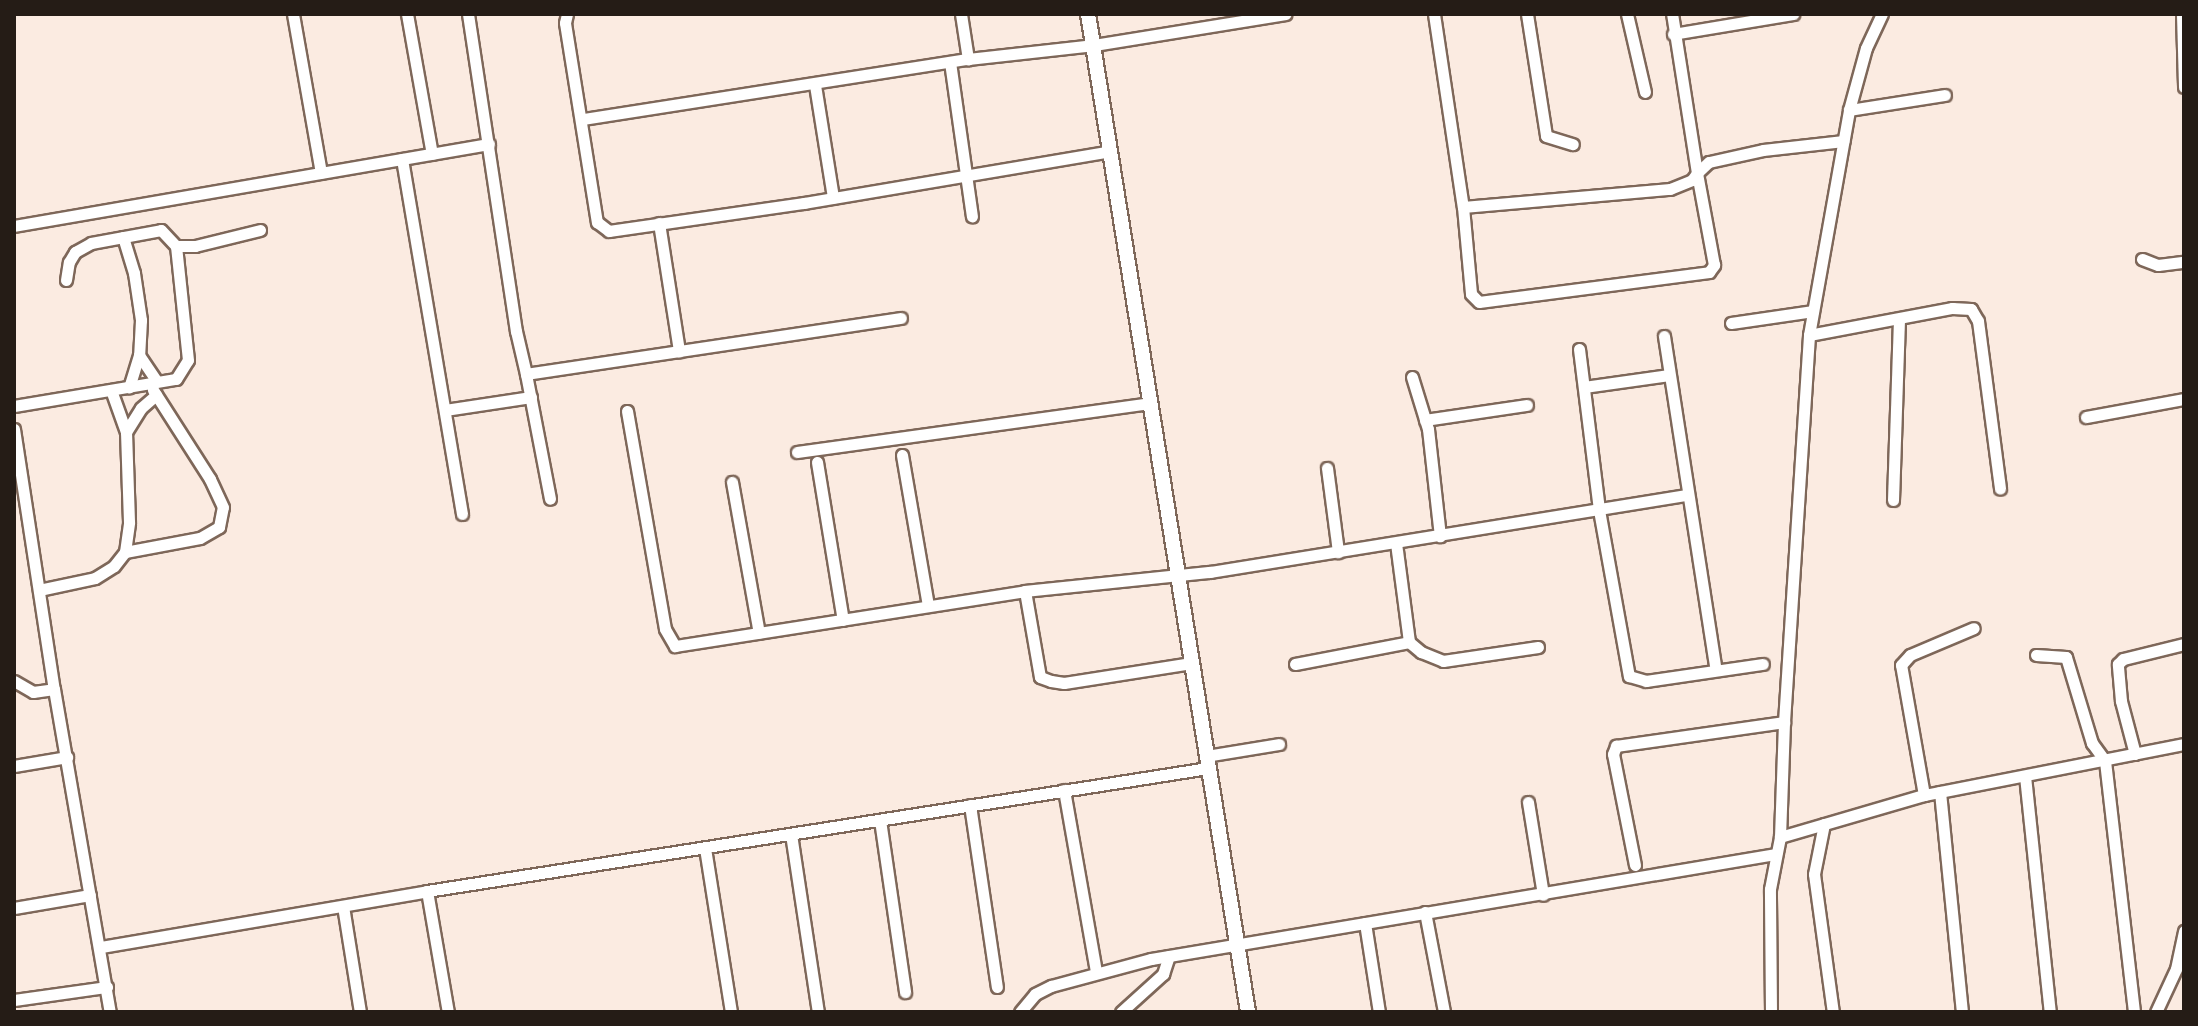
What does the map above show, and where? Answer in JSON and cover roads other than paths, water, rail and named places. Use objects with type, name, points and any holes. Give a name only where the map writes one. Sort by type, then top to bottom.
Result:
[{"type":"street","points":[[293,14],[321,173]]},
{"type":"street","points":[[407,14],[432,154]]},
{"type":"street","points":[[468,14],[516,331],[550,499]]},
{"type":"street","points":[[567,14],[565,23],[601,229],[609,231],[833,198],[1110,151]]},
{"type":"street","points":[[961,14],[968,59]]},
{"type":"street","points":[[1088,14],[1248,1012]]},
{"type":"street","points":[[583,119],[968,59],[1094,45],[1286,14]]},
{"type":"street","points":[[1434,14],[1463,207],[1471,294],[1479,302],[1709,272],[1714,265],[1672,14]]},
{"type":"street","points":[[1527,14],[1546,136],[1573,144]]},
{"type":"street","points":[[1627,14],[1645,92]]},
{"type":"street","points":[[1673,34],[1793,14]]},
{"type":"street","points":[[1771,1012],[1770,889],[1780,837],[1784,722],[1809,335],[1849,110],[1866,48],[1881,14]]},
{"type":"street","points":[[2182,14],[2184,87]]},
{"type":"street","points":[[950,62],[972,216]]},
{"type":"street","points":[[815,85],[833,198]]},
{"type":"street","points":[[1849,110],[1945,95]]},
{"type":"street","points":[[1463,207],[1670,189],[1687,184],[1709,162],[1727,155],[1843,141]]},
{"type":"street","points":[[14,226],[489,144]]},
{"type":"street","points":[[402,159],[462,514]]},
{"type":"street","points":[[659,223],[679,351]]},
{"type":"street","points":[[14,406],[129,387],[154,387],[176,379],[188,360],[176,246],[161,230],[91,243],[75,252],[69,262],[66,280]]},
{"type":"street","points":[[176,246],[195,246],[260,230]]},
{"type":"street","points":[[123,237],[134,273],[141,320],[139,355],[129,387]]},
{"type":"street","points":[[2142,259],[2158,265],[2184,262]]},
{"type":"street","points":[[1809,335],[1952,308],[1965,307],[1976,314],[2000,489]]},
{"type":"street","points":[[1731,323],[1813,311]]},
{"type":"street","points":[[526,374],[901,318]]},
{"type":"street","points":[[1893,500],[1899,319]]},
{"type":"street","points":[[1664,336],[1686,495],[1716,670]]},
{"type":"street","points":[[1579,349],[1599,510],[1629,676],[1646,681],[1763,664]]},
{"type":"street","points":[[125,552],[200,538],[219,527],[223,507],[139,355]]},
{"type":"street","points":[[1584,387],[1669,375]]},
{"type":"street","points":[[1412,377],[1425,420],[1440,536]]},
{"type":"street","points":[[126,432],[154,387]]},
{"type":"street","points":[[39,590],[95,578],[114,566],[125,552],[129,522],[126,432],[111,390]]},
{"type":"street","points":[[445,410],[531,397]]},
{"type":"street","points":[[2086,417],[2184,399]]},
{"type":"street","points":[[797,452],[1148,403]]},
{"type":"street","points":[[1425,420],[1527,405]]},
{"type":"street","points":[[627,411],[669,638],[675,646],[1025,591],[1338,552],[1686,495]]},
{"type":"street","points":[[14,429],[54,689],[110,1012]]},
{"type":"street","points":[[902,455],[928,606]]},
{"type":"street","points":[[817,462],[843,620]]},
{"type":"street","points":[[1327,468],[1338,552]]},
{"type":"street","points":[[732,482],[759,633]]},
{"type":"street","points":[[1396,543],[1409,642],[1421,652],[1443,661],[1538,647]]},
{"type":"street","points":[[1025,591],[1040,677],[1064,683],[1191,663]]},
{"type":"street","points":[[1924,795],[1901,665],[1910,655],[1966,634],[1974,628]]},
{"type":"street","points":[[1295,664],[1409,642]]},
{"type":"street","points":[[2135,754],[2121,701],[2118,664],[2123,659],[2184,644]]},
{"type":"street","points":[[2036,655],[2066,657],[2092,743],[2105,761],[2134,1012]]},
{"type":"street","points":[[14,681],[33,692],[54,689]]},
{"type":"street","points":[[1635,865],[1613,754],[1616,746],[1784,722]]},
{"type":"street","points":[[101,947],[427,891],[1064,790],[1207,762],[1279,744]]},
{"type":"street","points":[[1780,837],[1924,795],[2184,744]]},
{"type":"street","points":[[14,766],[67,757]]},
{"type":"street","points":[[2025,776],[2050,1012]]},
{"type":"street","points":[[1064,790],[1096,972]]},
{"type":"street","points":[[1940,792],[1962,1012]]},
{"type":"street","points":[[1528,802],[1543,895]]},
{"type":"street","points":[[970,805],[997,987]]},
{"type":"street","points":[[880,820],[905,992]]},
{"type":"street","points":[[1824,824],[1814,874],[1833,1012]]},
{"type":"street","points":[[791,834],[818,1012]]},
{"type":"street","points":[[705,848],[731,1012]]},
{"type":"street","points":[[1020,1012],[1035,994],[1051,986],[1096,972],[1169,956],[1776,854]]},
{"type":"street","points":[[427,891],[448,1012]]},
{"type":"street","points":[[14,908],[90,895]]},
{"type":"street","points":[[343,906],[360,1012]]},
{"type":"street","points":[[1425,912],[1444,1012]]},
{"type":"street","points":[[1365,923],[1379,1012]]},
{"type":"street","points":[[2156,1012],[2176,969],[2184,931]]},
{"type":"street","points":[[1121,1012],[1156,982],[1169,956]]},
{"type":"street","points":[[14,1000],[107,987]]}]
